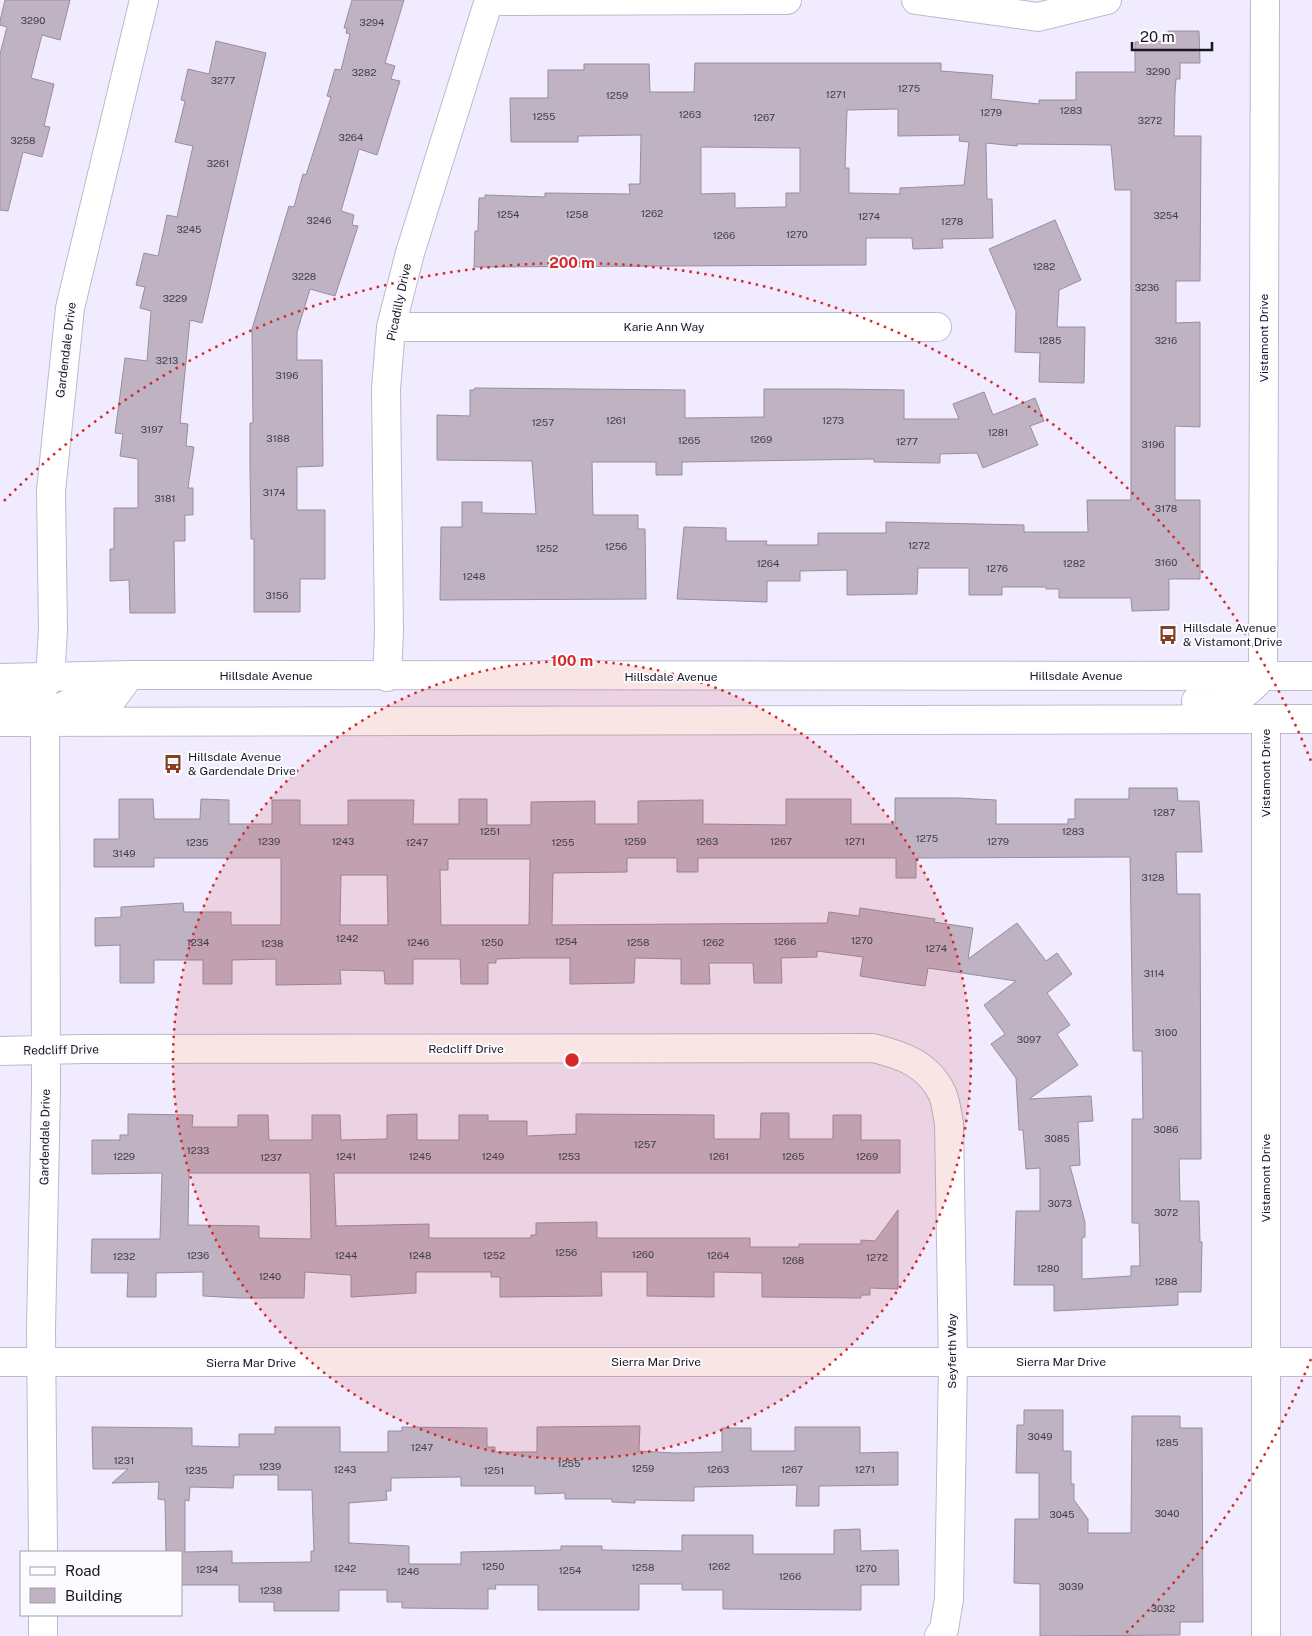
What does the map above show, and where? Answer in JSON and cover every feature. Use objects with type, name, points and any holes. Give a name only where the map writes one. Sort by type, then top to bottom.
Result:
[{"type":"main road","name":"Gardendale Drive","points":[[50,678],[53,630],[51,491],[70,308],[144,0]]},
{"type":"main road","points":[[489,0],[787,0]]},
{"type":"main road","name":"Picadilly Drive","points":[[387,677],[389,631],[386,389],[391,327],[410,253],[489,0]]},
{"type":"main road","points":[[916,0],[1038,17],[1106,0]]},
{"type":"main road","name":"Vistamont Drive","points":[[1263,676],[1265,0]]},
{"type":"main road","name":"Karie Ann Way","points":[[391,327],[936,327]]},
{"type":"main road","name":"Hillsdale Avenue","points":[[0,678],[130,676],[1312,676]]},
{"type":"main road","points":[[45,722],[54,711],[70,702],[111,701],[130,676]]},
{"type":"main road","points":[[1077,720],[1105,702],[1231,701],[1248,693],[1263,676]]},
{"type":"main road","points":[[0,701],[24,701],[43,689],[50,678]]},
{"type":"main road","name":"Vistamont Drive","points":[[1266,719],[1266,1636]]},
{"type":"main road","points":[[0,722],[1312,719]]},
{"type":"main road","name":"Gardendale Drive","points":[[43,1551],[42,1362],[46,1050],[45,722]]},
{"type":"main road","name":"Redcliff Drive","points":[[0,1051],[873,1048],[900,1054],[927,1070]]},
{"type":"main road","name":"Seyferth Way","points":[[927,1070],[943,1094],[948,1123],[953,1362],[949,1599],[944,1629],[940,1636]]},
{"type":"main road","name":"Sierra Mar Drive","points":[[0,1362],[1312,1362]]},
{"type":"main road","points":[[43,1616],[43,1636]]},
{"type":"building","points":[[5,0],[70,0],[60,40],[42,35],[31,78],[54,84],[44,126],[50,127],[42,157],[23,152],[8,211],[0,210],[0,54],[7,27],[0,25],[0,21]]},
{"type":"building","points":[[352,0],[404,0],[385,63],[395,66],[391,79],[400,81],[377,155],[359,149],[341,211],[354,215],[352,225],[358,226],[335,296],[310,289],[297,332],[297,360],[322,360],[323,466],[297,467],[297,510],[325,510],[325,579],[300,579],[300,612],[254,612],[254,539],[251,539],[250,467],[250,423],[253,423],[252,329],[289,206],[294,207],[303,174],[306,175],[331,97],[327,96],[335,69],[341,70],[350,34],[346,33],[347,28],[344,28]]},
{"type":"building","points":[[1168,31],[1199,31],[1200,63],[1180,63],[1180,79],[1176,79],[1174,136],[1201,136],[1200,281],[1176,281],[1176,323],[1200,322],[1200,427],[1175,426],[1175,500],[1200,500],[1200,579],[1169,579],[1169,610],[1132,611],[1131,598],[1059,598],[1059,589],[1046,589],[1046,587],[1002,587],[1002,595],[969,595],[969,568],[918,568],[917,594],[847,595],[847,570],[800,571],[800,581],[767,581],[767,602],[677,599],[684,527],[726,528],[726,541],[767,541],[766,545],[818,545],[818,533],[886,533],[886,522],[1024,525],[1024,532],[1088,532],[1087,500],[1131,500],[1131,190],[1115,190],[1111,145],[1017,144],[1017,146],[986,143],[987,199],[992,199],[993,238],[942,239],[943,248],[913,249],[912,238],[866,238],[866,265],[474,267],[475,231],[478,231],[479,198],[485,198],[485,195],[545,197],[545,193],[630,194],[629,184],[640,184],[641,135],[578,136],[578,142],[511,142],[510,98],[548,98],[548,70],[584,70],[584,64],[649,64],[650,92],[694,92],[695,63],[941,63],[941,71],[993,75],[991,99],[1039,104],[1039,100],[1076,100],[1076,72],[1135,72],[1135,42],[1169,41]],"holes":[[[898,109],[898,136],[960,135],[959,141],[969,142],[964,185],[900,188],[900,194],[849,193],[849,168],[845,168],[847,110]],[[701,147],[800,148],[800,193],[786,193],[786,207],[735,208],[735,193],[701,194]]]},
{"type":"building","points":[[216,41],[266,53],[202,323],[190,320],[180,423],[188,424],[186,446],[194,447],[188,488],[193,488],[193,515],[185,515],[185,541],[174,541],[175,613],[130,613],[129,580],[110,581],[110,549],[114,549],[114,508],[138,508],[138,459],[120,456],[123,434],[115,433],[125,358],[147,361],[151,311],[140,308],[145,287],[136,285],[144,253],[158,256],[167,215],[177,217],[193,146],[175,142],[185,101],[181,100],[188,69],[209,74]]},
{"type":"building","points":[[1055,220],[1081,280],[1059,290],[1057,327],[1085,327],[1084,383],[1039,382],[1040,353],[1015,352],[1016,311],[989,249]]},
{"type":"building","points":[[475,388],[685,390],[685,418],[764,417],[764,389],[835,389],[904,390],[904,419],[959,419],[953,404],[984,392],[993,415],[1035,398],[1044,421],[1030,426],[1038,445],[983,468],[977,453],[940,454],[940,463],[874,462],[874,459],[682,462],[682,475],[656,475],[656,462],[592,462],[593,515],[638,515],[638,529],[645,529],[646,599],[440,600],[441,527],[462,527],[462,502],[482,502],[482,513],[536,514],[532,461],[437,460],[437,415],[470,416],[470,390]]},
{"type":"building","points":[[1129,788],[1177,788],[1178,801],[1199,801],[1202,852],[1176,852],[1177,894],[1200,894],[1201,1159],[1179,1159],[1180,1201],[1199,1201],[1200,1242],[1202,1242],[1201,1292],[1178,1292],[1178,1305],[1054,1311],[1054,1285],[1014,1285],[1016,1211],[1040,1211],[1040,1168],[1026,1169],[1023,1130],[1019,1130],[1016,1078],[991,1044],[1005,1034],[984,1005],[1016,981],[928,968],[925,986],[897,982],[860,976],[863,957],[817,951],[817,957],[781,958],[782,983],[754,983],[753,963],[709,963],[710,984],[681,984],[681,959],[635,958],[634,983],[570,984],[570,958],[524,958],[496,959],[496,963],[488,963],[488,984],[461,984],[460,959],[413,959],[413,984],[385,984],[384,971],[340,970],[341,984],[276,985],[276,959],[232,960],[232,984],[203,984],[203,960],[154,960],[154,983],[120,983],[120,945],[95,946],[95,918],[121,917],[121,907],[183,903],[184,912],[231,912],[231,925],[281,925],[281,858],[154,858],[154,867],[94,867],[94,839],[119,839],[119,799],[153,799],[154,819],[200,819],[201,799],[229,800],[229,824],[272,824],[272,800],[300,800],[300,825],[348,825],[348,800],[414,800],[413,824],[459,824],[459,799],[487,799],[487,825],[531,825],[531,802],[595,801],[595,824],[638,824],[638,801],[703,800],[703,824],[786,825],[786,799],[851,799],[851,824],[895,824],[895,798],[958,798],[996,800],[996,824],[1068,824],[1068,819],[1075,819],[1075,799],[1129,799]],"holes":[[[1130,857],[1133,1051],[1142,1051],[1143,1119],[1132,1119],[1132,1223],[1139,1223],[1140,1266],[1131,1266],[1131,1276],[1082,1279],[1082,1238],[1085,1237],[1085,1222],[1070,1166],[1080,1165],[1078,1122],[1093,1121],[1091,1096],[1029,1099],[1078,1065],[1057,1034],[1070,1025],[1047,993],[1072,974],[1057,953],[1046,961],[1017,923],[968,959],[973,928],[934,922],[935,919],[860,908],[859,916],[829,912],[827,923],[552,925],[553,873],[627,872],[627,858],[677,858],[677,872],[698,872],[698,858],[896,858],[896,878],[916,878],[916,858]],[[448,859],[530,859],[529,925],[441,925],[440,870],[448,870]],[[341,875],[387,875],[388,925],[340,925]]]},
{"type":"building","points":[[761,1113],[789,1113],[789,1139],[833,1139],[833,1115],[861,1115],[861,1140],[900,1140],[900,1173],[334,1173],[336,1226],[429,1224],[429,1238],[531,1238],[531,1235],[536,1235],[536,1223],[597,1222],[597,1238],[750,1238],[750,1247],[799,1247],[799,1244],[861,1244],[861,1240],[875,1241],[898,1210],[898,1289],[870,1288],[870,1295],[861,1295],[861,1298],[762,1297],[762,1273],[714,1272],[714,1297],[647,1296],[647,1272],[601,1272],[602,1296],[500,1297],[500,1277],[491,1277],[491,1272],[416,1272],[416,1293],[351,1297],[351,1275],[305,1272],[304,1298],[240,1298],[203,1296],[203,1272],[156,1273],[156,1297],[127,1297],[128,1273],[91,1273],[92,1239],[160,1239],[162,1173],[92,1174],[92,1140],[120,1140],[120,1135],[128,1135],[128,1114],[193,1115],[192,1127],[238,1127],[238,1115],[268,1115],[269,1140],[312,1140],[312,1115],[340,1115],[341,1140],[387,1139],[387,1115],[417,1114],[417,1140],[459,1140],[459,1115],[488,1115],[488,1121],[527,1121],[527,1136],[576,1134],[576,1114],[714,1115],[714,1139],[760,1139]],"holes":[[[189,1173],[310,1173],[311,1239],[259,1238],[259,1226],[188,1225]]]},
{"type":"building","points":[[1024,1410],[1063,1410],[1063,1451],[1071,1451],[1071,1484],[1074,1484],[1074,1500],[1088,1519],[1088,1533],[1131,1533],[1132,1416],[1180,1416],[1180,1428],[1202,1428],[1203,1622],[1180,1622],[1180,1635],[1040,1636],[1040,1584],[1014,1583],[1015,1519],[1039,1519],[1039,1473],[1016,1473],[1017,1425],[1024,1425]]},
{"type":"building","points":[[640,1426],[639,1451],[676,1453],[722,1452],[722,1428],[751,1428],[751,1451],[795,1451],[795,1427],[860,1427],[860,1453],[898,1452],[898,1485],[819,1486],[819,1506],[796,1506],[797,1485],[694,1487],[694,1501],[635,1500],[635,1503],[612,1502],[612,1499],[565,1499],[565,1493],[535,1494],[535,1486],[461,1486],[461,1477],[391,1478],[391,1491],[386,1491],[387,1500],[349,1503],[349,1543],[409,1546],[409,1564],[461,1564],[461,1552],[561,1550],[561,1546],[602,1546],[602,1550],[682,1551],[682,1535],[753,1535],[753,1554],[834,1554],[834,1530],[860,1529],[861,1551],[898,1550],[899,1585],[861,1585],[861,1610],[723,1609],[723,1590],[682,1590],[682,1584],[639,1584],[639,1610],[538,1610],[538,1585],[495,1585],[496,1589],[488,1589],[488,1609],[402,1608],[402,1602],[387,1602],[387,1590],[339,1590],[339,1611],[274,1611],[274,1602],[239,1602],[239,1585],[182,1585],[182,1551],[166,1551],[165,1500],[158,1499],[159,1482],[112,1483],[128,1469],[93,1469],[92,1427],[192,1428],[192,1446],[239,1447],[239,1434],[275,1434],[275,1427],[340,1427],[340,1452],[388,1452],[388,1431],[402,1431],[402,1427],[487,1428],[487,1447],[495,1447],[495,1452],[537,1452],[537,1427]],"holes":[[[234,1475],[278,1475],[278,1490],[312,1490],[314,1551],[311,1551],[311,1562],[232,1563],[232,1551],[185,1552],[185,1500],[189,1501],[190,1487],[233,1488]]]},
{"type":"place","name":"Hillsdale Avenue & Vistamont Drive","points":[[1168,635]]},
{"type":"place","name":"Hillsdale Avenue & Gardendale Drive","points":[[173,764]]}]
